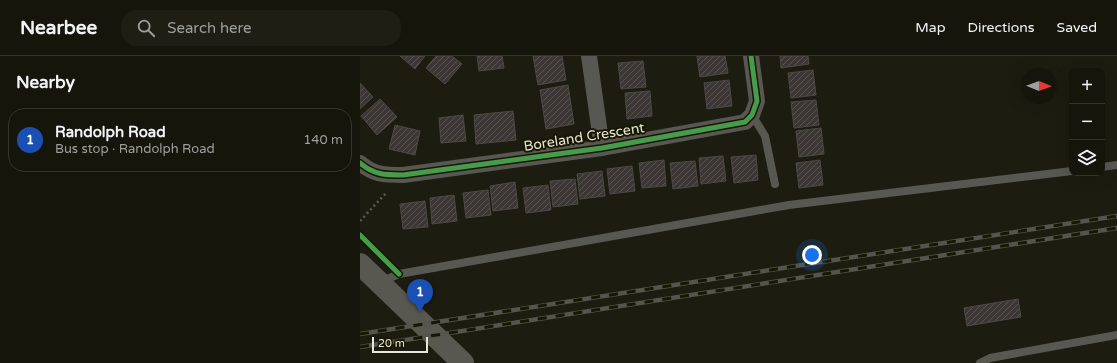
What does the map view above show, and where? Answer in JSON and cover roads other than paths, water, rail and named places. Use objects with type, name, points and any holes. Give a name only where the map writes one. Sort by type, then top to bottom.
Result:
[{"type":"main road","points":[[360,264],[463,363]]},
{"type":"street","points":[[589,56],[602,148]]},
{"type":"street","points":[[751,56],[757,101],[752,115]]},
{"type":"street","name":"Boreland Crescent","points":[[360,163],[373,172],[386,175],[403,175],[602,148],[745,122],[752,115]]},
{"type":"lane","points":[[752,115],[765,136],[775,184]]},
{"type":"lane","points":[[1105,167],[1117,165]]},
{"type":"lane","points":[[387,290],[399,274],[789,205],[1069,171]]},
{"type":"lane","points":[[980,363],[990,358],[1117,335]]},
{"type":"railway","points":[[360,334],[1117,216]]},
{"type":"railway","points":[[360,347],[1117,228]]},
{"type":"place","name":"Randolph Road","points":[[420,312]]}]
